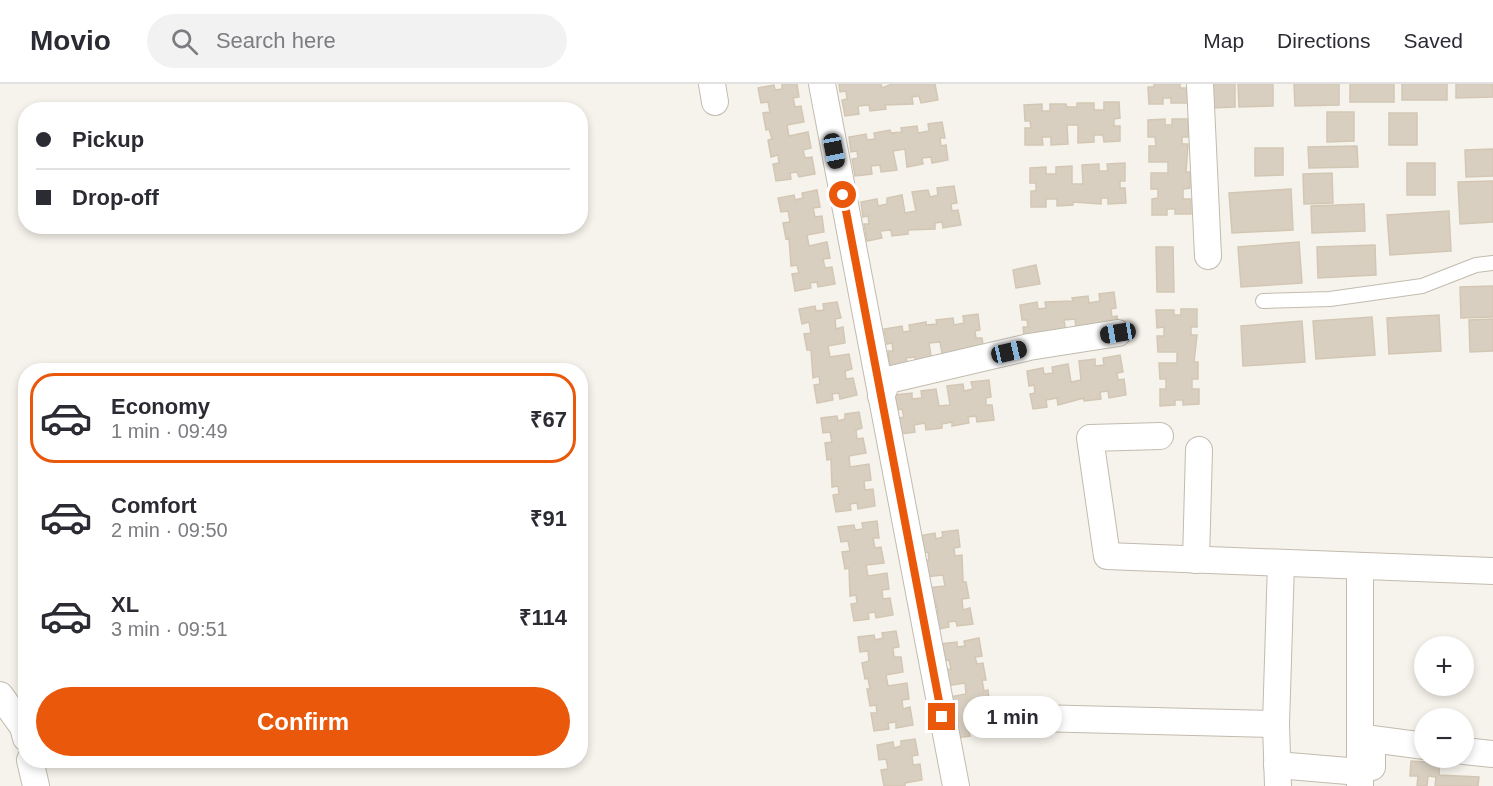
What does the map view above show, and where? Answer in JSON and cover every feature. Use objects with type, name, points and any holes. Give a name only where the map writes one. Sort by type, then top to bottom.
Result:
[{"type":"street","points":[[822,84],[956,786]]},
{"type":"street","points":[[1200,84],[1208,256]]},
{"type":"street","points":[[881,396],[888,380],[1029,347],[1118,333]]},
{"type":"street","points":[[1160,436],[1090,438],[1107,556],[1493,571]]},
{"type":"street","points":[[1196,560],[1198,450]]},
{"type":"street","points":[[1281,563],[1276,724],[1277,776],[1364,782]]},
{"type":"street","points":[[1360,566],[1364,782]]},
{"type":"street","points":[[0,695],[18,720]]},
{"type":"street","points":[[1035,718],[1276,724]]},
{"type":"street","points":[[1364,782],[1372,739],[1414,745]]},
{"type":"street","points":[[1474,752],[1493,754]]},
{"type":"street","points":[[32,768],[36,786]]},
{"type":"lane","points":[[1263,301],[1330,298],[1422,286],[1476,265],[1493,263]]},
{"type":"building","points":[[782,84],[797,84],[799,97],[793,98],[795,107],[801,106],[804,122],[787,125],[789,136],[808,132],[811,148],[803,150],[805,158],[812,157],[815,174],[799,177],[797,172],[790,173],[791,179],[776,181],[773,164],[779,163],[778,155],[771,157],[768,140],[772,139],[769,129],[766,130],[763,113],[770,112],[768,102],[761,103],[758,88],[774,85],[775,90],[782,89]]},
{"type":"building","points":[[839,84],[881,84],[882,88],[892,84],[935,84],[938,100],[921,103],[919,96],[912,97],[913,104],[885,105],[886,109],[870,111],[869,105],[858,106],[859,114],[845,116],[842,100],[847,99],[846,91],[840,92]]},
{"type":"building","points":[[1154,84],[1180,84],[1180,88],[1187,88],[1188,103],[1171,103],[1171,98],[1163,98],[1163,104],[1149,104],[1148,87],[1154,87]]},
{"type":"building","points":[[1211,84],[1235,84],[1235,107],[1211,108]]},
{"type":"building","points":[[1238,84],[1273,84],[1273,106],[1239,107]]},
{"type":"building","points":[[1294,84],[1339,84],[1339,105],[1295,106]]},
{"type":"building","points":[[1350,84],[1394,84],[1394,102],[1350,102]]},
{"type":"building","points":[[1402,84],[1447,84],[1447,100],[1402,100]]},
{"type":"building","points":[[1456,84],[1493,84],[1493,97],[1456,98]]},
{"type":"building","points":[[1104,102],[1119,102],[1120,118],[1114,119],[1114,126],[1120,126],[1120,141],[1104,142],[1103,135],[1094,135],[1094,142],[1078,143],[1078,125],[1067,125],[1068,144],[1051,145],[1051,137],[1042,137],[1043,145],[1025,145],[1025,128],[1031,128],[1030,121],[1025,121],[1024,105],[1042,104],[1042,111],[1050,111],[1050,104],[1077,107],[1077,103],[1094,103],[1094,110],[1104,110]]},
{"type":"building","points":[[1327,112],[1354,112],[1354,141],[1327,142]]},
{"type":"building","points":[[1389,113],[1417,113],[1417,145],[1389,145]]},
{"type":"building","points":[[1165,119],[1165,125],[1172,125],[1172,119],[1188,119],[1188,137],[1182,137],[1182,144],[1188,144],[1186,172],[1190,172],[1190,188],[1183,189],[1183,199],[1191,199],[1191,214],[1175,214],[1175,209],[1167,209],[1167,215],[1152,215],[1152,199],[1158,198],[1158,189],[1151,189],[1151,173],[1168,173],[1168,162],[1149,162],[1149,146],[1156,146],[1155,137],[1148,137],[1148,120]]},
{"type":"building","points":[[942,122],[945,138],[940,138],[941,146],[946,145],[948,160],[932,163],[931,157],[922,158],[923,164],[907,167],[905,149],[893,151],[897,170],[881,172],[880,165],[871,166],[872,174],[855,176],[852,159],[858,158],[857,151],[851,152],[849,137],[866,134],[867,140],[875,139],[874,133],[890,130],[891,133],[902,132],[901,128],[917,126],[918,133],[929,131],[928,124]]},
{"type":"building","points":[[1357,146],[1358,167],[1309,168],[1308,147]]},
{"type":"building","points":[[1255,148],[1283,148],[1283,175],[1255,176]]},
{"type":"building","points":[[1493,149],[1493,176],[1466,177],[1465,150]]},
{"type":"building","points":[[1125,163],[1125,181],[1120,181],[1120,188],[1125,188],[1126,203],[1108,204],[1108,198],[1101,198],[1101,204],[1073,202],[1073,205],[1057,206],[1057,199],[1046,199],[1046,207],[1031,207],[1031,191],[1036,191],[1036,183],[1030,183],[1030,168],[1046,167],[1046,174],[1056,174],[1056,167],[1072,166],[1072,184],[1083,184],[1082,165],[1099,164],[1099,171],[1108,171],[1107,164]]},
{"type":"building","points":[[1407,163],[1435,163],[1435,195],[1407,195]]},
{"type":"building","points":[[1332,173],[1333,203],[1304,204],[1303,174]]},
{"type":"building","points":[[1493,181],[1493,222],[1460,224],[1458,182]]},
{"type":"building","points":[[954,186],[957,203],[951,204],[952,211],[958,210],[961,225],[943,228],[942,222],[935,223],[935,229],[908,230],[908,234],[892,236],[891,230],[880,231],[882,238],[867,241],[864,224],[869,224],[868,216],[863,217],[861,202],[877,199],[878,206],[887,204],[887,198],[902,195],[905,213],[916,211],[912,192],[928,190],[930,197],[938,195],[937,188]]},
{"type":"building","points":[[1291,189],[1293,230],[1232,233],[1229,193]]},
{"type":"building","points":[[817,190],[820,207],[813,208],[815,217],[822,216],[824,232],[807,235],[809,246],[827,242],[830,258],[823,259],[825,268],[832,267],[835,284],[818,287],[817,282],[810,283],[811,288],[795,291],[792,274],[799,273],[797,265],[791,266],[789,238],[786,239],[783,223],[790,222],[788,211],[781,212],[778,198],[794,195],[795,200],[803,198],[802,193]]},
{"type":"building","points":[[1364,204],[1365,231],[1312,233],[1311,206]]},
{"type":"building","points":[[1449,211],[1451,251],[1390,255],[1387,215]]},
{"type":"building","points":[[1299,242],[1302,283],[1241,287],[1238,247]]},
{"type":"building","points":[[1375,245],[1376,275],[1318,278],[1317,247]]},
{"type":"building","points":[[1156,247],[1173,247],[1174,292],[1157,292]]},
{"type":"building","points":[[1036,265],[1040,284],[1016,288],[1013,270]]},
{"type":"building","points":[[1493,286],[1493,317],[1461,318],[1460,287]]},
{"type":"building","points":[[1114,292],[1116,308],[1111,309],[1112,317],[1117,316],[1119,331],[1077,336],[1075,319],[1064,320],[1067,339],[1025,345],[1023,327],[1028,327],[1027,320],[1022,320],[1020,305],[1037,302],[1038,309],[1046,308],[1045,302],[1073,301],[1072,298],[1088,296],[1089,303],[1100,301],[1099,294]]},
{"type":"building","points":[[837,302],[841,318],[835,319],[836,329],[843,327],[845,343],[828,346],[830,357],[849,354],[852,369],[845,371],[846,379],[853,378],[857,395],[840,399],[839,393],[832,394],[833,400],[817,403],[814,385],[820,384],[819,376],[813,378],[811,350],[807,350],[804,334],[811,333],[809,322],[802,324],[799,309],[815,306],[816,311],[824,310],[823,304]]},
{"type":"building","points":[[1181,309],[1197,309],[1197,327],[1191,327],[1191,335],[1197,335],[1194,362],[1198,362],[1198,379],[1192,379],[1192,389],[1199,389],[1199,404],[1183,405],[1183,400],[1175,400],[1175,405],[1160,406],[1160,389],[1166,389],[1166,379],[1160,379],[1159,363],[1177,363],[1177,352],[1158,352],[1157,336],[1164,336],[1164,327],[1157,328],[1156,310],[1174,310],[1174,315],[1181,315]]},
{"type":"building","points":[[978,314],[980,330],[975,331],[976,338],[982,338],[984,352],[957,350],[958,357],[943,359],[940,342],[929,343],[932,362],[916,364],[915,357],[906,358],[908,366],[890,368],[888,351],[893,351],[892,343],[887,344],[884,329],[902,326],[903,332],[910,331],[909,325],[926,322],[926,325],[937,324],[936,320],[953,318],[954,325],[964,323],[963,316]]},
{"type":"building","points":[[1439,315],[1441,351],[1389,354],[1387,318]]},
{"type":"building","points":[[1372,317],[1375,355],[1316,359],[1313,321]]},
{"type":"building","points":[[1493,319],[1493,351],[1470,352],[1469,320]]},
{"type":"building","points":[[1302,321],[1305,362],[1243,366],[1241,326]]},
{"type":"building","points":[[1120,355],[1123,372],[1117,373],[1118,380],[1124,379],[1126,395],[1109,398],[1108,391],[1100,392],[1101,399],[1084,401],[1084,398],[1058,405],[1057,398],[1046,400],[1047,407],[1033,409],[1030,394],[1035,393],[1034,385],[1029,386],[1027,371],[1043,368],[1044,374],[1053,373],[1052,367],[1068,364],[1071,382],[1081,380],[1079,361],[1095,359],[1095,366],[1104,365],[1103,358]]},
{"type":"building","points":[[989,380],[991,397],[986,398],[986,405],[992,405],[994,420],[977,422],[976,416],[968,417],[969,423],[952,426],[952,422],[942,424],[942,428],[926,430],[925,423],[914,425],[915,432],[901,434],[898,418],[904,417],[902,409],[897,410],[895,395],[912,393],[912,399],[922,398],[921,391],[936,389],[939,406],[950,405],[947,386],[963,384],[964,391],[973,389],[971,382]]},
{"type":"building","points":[[859,412],[862,428],[856,430],[857,439],[863,438],[866,453],[849,456],[850,467],[869,464],[871,480],[864,481],[865,490],[873,489],[875,506],[858,509],[857,503],[850,504],[851,510],[836,512],[833,495],[839,494],[838,486],[832,487],[831,459],[827,460],[825,443],[832,442],[830,432],[823,433],[821,418],[837,416],[838,421],[845,419],[845,414]]},
{"type":"building","points":[[877,521],[879,538],[873,538],[875,548],[881,547],[884,563],[866,565],[868,576],[887,573],[889,589],[882,590],[883,599],[890,598],[893,615],[876,618],[875,612],[868,613],[869,619],[854,621],[851,604],[857,603],[856,595],[850,596],[849,568],[845,569],[842,552],[850,551],[848,541],[841,542],[838,527],[854,525],[855,530],[863,529],[862,523]]},
{"type":"building","points":[[958,530],[960,547],[954,548],[955,556],[962,555],[963,582],[966,582],[969,598],[962,599],[963,610],[970,608],[973,624],[957,626],[956,621],[948,622],[949,627],[934,630],[932,613],[938,612],[936,603],[930,604],[928,588],[945,586],[943,575],[925,577],[922,562],[929,560],[928,552],[921,553],[918,536],[935,533],[936,539],[943,537],[942,532]]},
{"type":"building","points":[[896,631],[899,647],[893,648],[894,657],[901,657],[903,672],[886,675],[888,686],[907,683],[909,699],[902,700],[903,709],[910,707],[913,725],[896,728],[896,722],[888,723],[889,729],[874,731],[871,713],[877,713],[876,705],[870,706],[868,678],[865,679],[862,663],[869,661],[868,651],[860,652],[858,637],[874,635],[875,640],[883,638],[882,633]]},
{"type":"building","points":[[979,638],[982,656],[975,657],[977,664],[983,663],[986,680],[982,680],[984,691],[988,690],[990,707],[983,708],[985,718],[992,717],[994,732],[978,735],[977,729],[969,731],[970,736],[956,738],[953,722],[959,721],[958,711],[952,713],[949,697],[966,694],[965,683],[946,686],[944,670],[951,669],[949,660],[942,661],[940,644],[957,642],[957,647],[965,646],[964,641]]},
{"type":"building","points":[[915,739],[918,755],[912,756],[913,765],[920,764],[922,780],[905,783],[905,786],[884,786],[881,770],[888,769],[886,759],[879,760],[877,745],[893,742],[894,748],[901,746],[901,741]]},
{"type":"building","points":[[1411,761],[1414,761],[1414,768],[1439,768],[1439,775],[1479,777],[1478,786],[1435,786],[1436,777],[1428,776],[1427,786],[1417,786],[1418,776],[1410,776]]},
{"type":"route","points":[[843,195],[942,717]]}]
